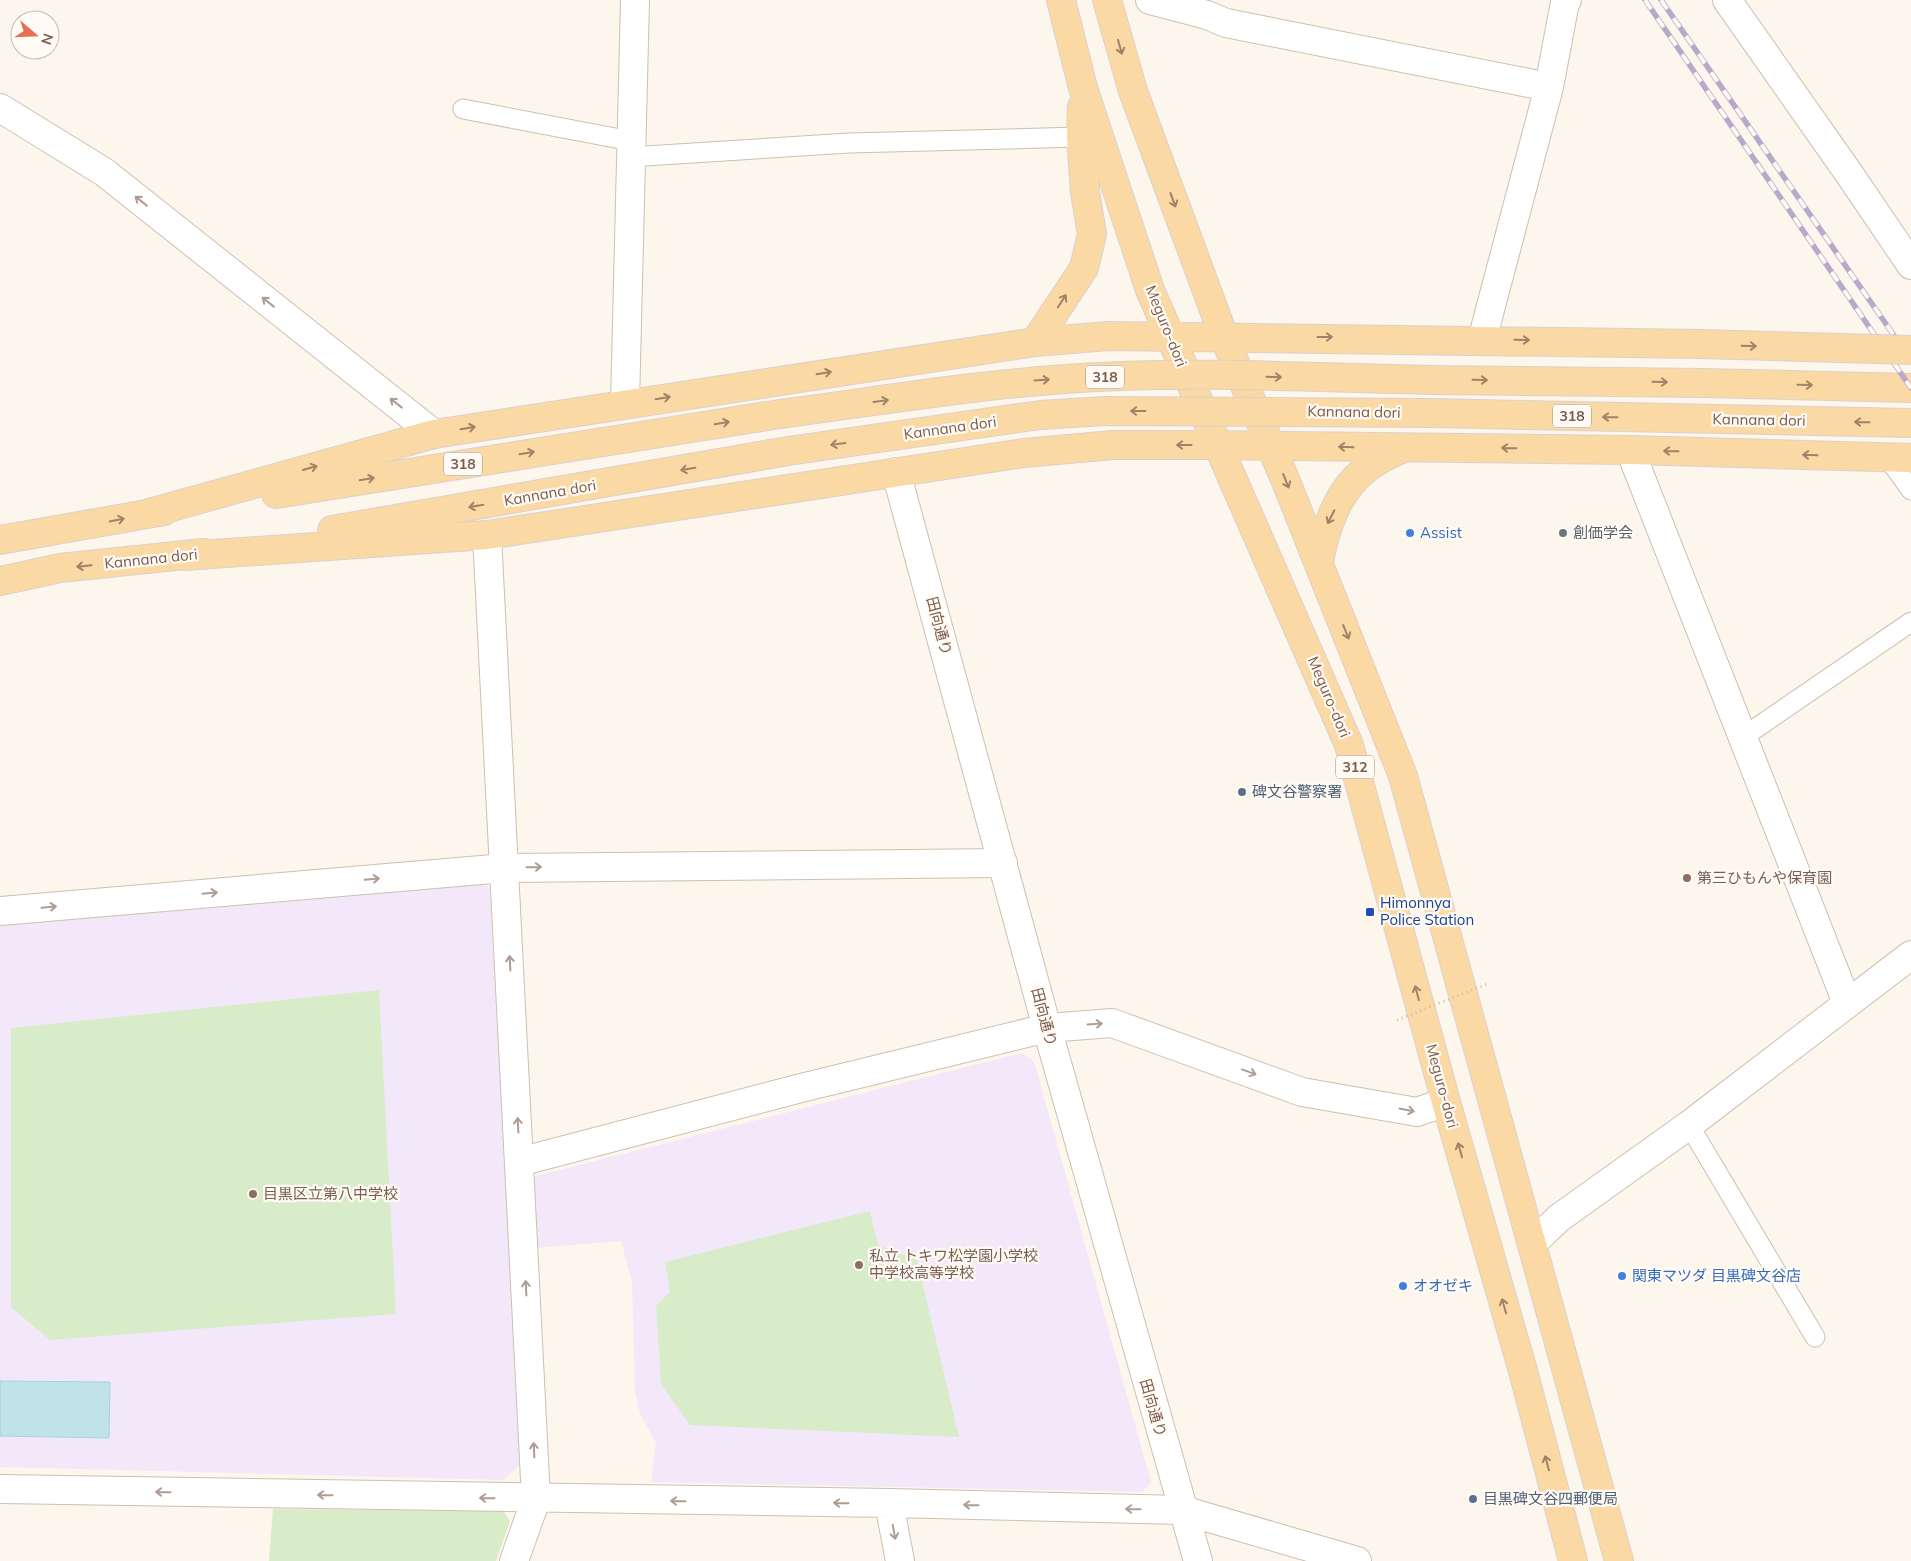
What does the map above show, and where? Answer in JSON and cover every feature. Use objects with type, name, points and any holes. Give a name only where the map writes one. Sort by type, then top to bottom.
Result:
[{"type":"main road","name":"Meguro-dori","points":[[1061,0],[1083,88],[1150,290],[1168,336],[1218,445],[1349,745],[1446,1102],[1523,1371],[1573,1561]]},
{"type":"main road","name":"312","points":[[1107,0],[1133,91],[1224,337],[1319,562],[1403,776],[1619,1561]]},
{"type":"main road","points":[[1035,342],[1084,268],[1092,234],[1085,192],[1081,137],[1083,88]]},
{"type":"main road","points":[[146,514],[434,434],[625,403],[1035,342],[1109,336],[1168,336],[1701,344],[1911,350]]},
{"type":"main road","name":"318","points":[[0,540],[146,514],[780,414],[1031,381],[1101,377],[1203,376],[1911,388]]},
{"type":"main road","name":"Kannana dori","points":[[0,581],[60,568],[185,556],[788,452],[1040,415],[1096,412],[1432,413],[1911,424]]},
{"type":"main road","points":[[185,556],[487,535],[1034,452],[1113,445],[1271,445],[1630,450],[1899,458]]},
{"type":"main road","points":[[1319,562],[1329,521],[1344,494],[1367,467],[1402,448]]},
{"type":"street","points":[[625,403],[635,0]]},
{"type":"street","points":[[1150,0],[1207,8],[1226,23],[1549,87]]},
{"type":"street","points":[[1482,340],[1549,87],[1565,2],[1567,0]]},
{"type":"street","points":[[1727,0],[1907,251]]},
{"type":"street","points":[[0,108],[104,172],[434,434]]},
{"type":"street","points":[[1630,450],[1848,1003]]},
{"type":"street","name":"田向通り","points":[[896,472],[1047,1028],[1198,1561]]},
{"type":"street","points":[[487,535],[536,1499],[514,1561]]},
{"type":"street","points":[[0,911],[505,868],[1003,863]]},
{"type":"street","points":[[1532,1244],[1560,1218],[1688,1125],[1911,955]]},
{"type":"street","points":[[519,1162],[801,1088],[1047,1028],[1112,1023],[1302,1092],[1417,1112],[1446,1102]]},
{"type":"street","points":[[0,1489],[536,1499],[889,1503],[1182,1510],[1358,1561]]},
{"type":"street","points":[[889,1503],[900,1561]]},
{"type":"lane","points":[[463,110],[631,149],[1081,137]]},
{"type":"lane","points":[[1899,458],[1911,490]]},
{"type":"lane","points":[[1743,737],[1911,622]]},
{"type":"lane","points":[[1688,1125],[1815,1337]]},
{"type":"path","points":[[1397,1020],[1490,983]]},
{"type":"shaded area","name":"目黒区立第八中学校","points":[[479,881],[490,888],[521,1464],[503,1480],[0,1467],[0,925]]},
{"type":"shaded area","name":"私立 トキワ松学園小学校 中学校高等学校","points":[[1022,1053],[1034,1061],[1151,1482],[1142,1492],[651,1482],[656,1443],[640,1414],[635,1390],[632,1282],[621,1241],[534,1248],[530,1189],[535,1176]]},
{"type":"green space","points":[[379,990],[396,1314],[50,1340],[11,1307],[11,1028]]},
{"type":"green space","points":[[870,1211],[878,1245],[917,1260],[959,1437],[690,1425],[661,1384],[656,1306],[670,1292],[665,1262]]},
{"type":"green space","points":[[273,1509],[503,1511],[510,1521],[496,1561],[269,1561]]},
{"type":"water","points":[[0,1381],[110,1382],[109,1438],[0,1436]]},
{"type":"railway","points":[[1645,0],[1911,388]]},
{"type":"railway","points":[[1661,0],[1911,360]]},
{"type":"place","name":"Assist","points":[[1410,533]]},
{"type":"place","name":"創価学会","points":[[1563,533]]},
{"type":"place","name":"碑文谷警察署","points":[[1242,792]]},
{"type":"place","name":"第三ひもんや保育園","points":[[1687,878]]},
{"type":"place","name":"Himonnya Police Station","points":[[1370,912]]},
{"type":"place","name":"目黒区立第八中学校","points":[[253,1194]]},
{"type":"place","name":"私立 トキワ松学園小学校 中学校高等学校","points":[[859,1265]]},
{"type":"place","name":"関東マツダ 目黒碑文谷店","points":[[1622,1276]]},
{"type":"place","name":"オオゼキ","points":[[1403,1286]]},
{"type":"place","name":"目黒碑文谷四郵便局","points":[[1473,1499]]}]
